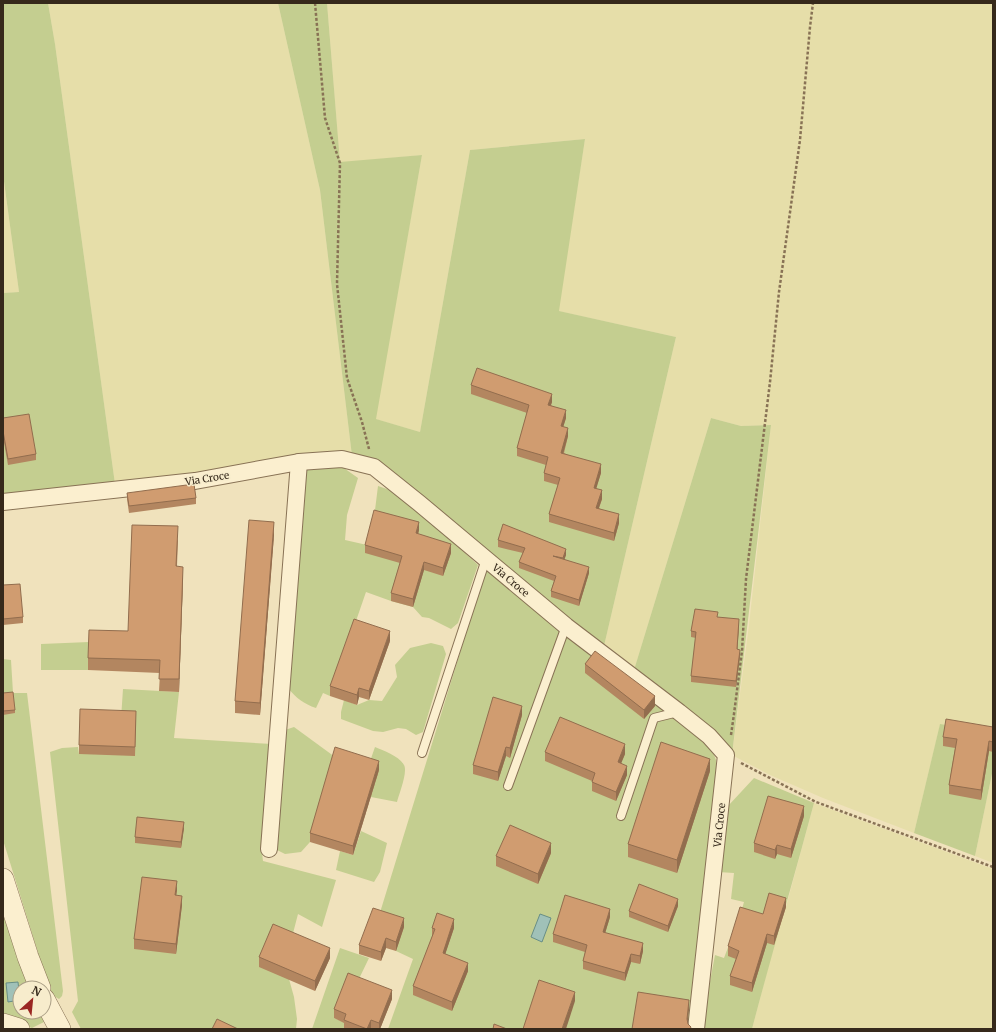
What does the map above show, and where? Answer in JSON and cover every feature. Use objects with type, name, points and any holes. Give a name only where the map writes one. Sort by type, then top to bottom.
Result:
[{"type":"street","name":"Via Croce","points":[[3,502],[195,481],[299,462],[342,459],[374,467],[486,558],[566,626],[679,712],[708,736],[726,755],[696,1029]]},
{"type":"street","points":[[269,849],[299,462]]},
{"type":"street","points":[[3,879],[37,980]]},
{"type":"street","points":[[52,1014],[60,1029]]},
{"type":"street","points":[[3,1024],[19,1029]]},
{"type":"lane","points":[[422,753],[486,558]]},
{"type":"lane","points":[[508,786],[566,626]]},
{"type":"lane","points":[[621,816],[654,718],[679,712]]},
{"type":"path","points":[[315,3],[325,118],[340,163],[337,284],[347,378],[362,422],[374,467]]},
{"type":"path","points":[[813,3],[800,140],[779,292],[770,382],[746,579],[742,651],[734,714],[726,755],[816,802],[993,867]]},
{"type":"shaded area","points":[[48,3],[278,3],[320,190],[352,456],[273,463],[115,484],[55,44]]},
{"type":"shaded area","points":[[327,3],[993,3],[993,733],[940,725],[914,833],[823,798],[770,775],[732,755],[749,625],[771,425],[741,426],[711,418],[634,670],[604,646],[676,337],[558,311],[585,139],[470,150],[420,432],[375,419],[422,155],[340,163]]},
{"type":"shaded area","points":[[3,174],[19,292],[3,293]]},
{"type":"shaded area","points":[[993,769],[993,863],[975,856]]},
{"type":"shaded area","points":[[814,803],[993,869],[993,1029],[752,1029]]},
{"type":"green space","points":[[3,3],[48,3],[55,44],[115,484],[3,494],[3,293],[19,292],[3,174]]},
{"type":"green space","points":[[278,3],[327,3],[340,162],[422,155],[376,419],[420,432],[470,150],[585,139],[559,311],[676,337],[604,646],[472,538],[352,456],[320,190]]},
{"type":"green space","points":[[711,418],[741,426],[771,425],[732,755],[634,670]]},
{"type":"green space","points":[[341,466],[358,478],[347,515],[345,540],[367,545],[374,518],[378,486],[390,490],[430,521],[478,565],[458,623],[451,629],[429,618],[422,617],[413,607],[366,592],[330,696],[323,693],[316,708],[300,700],[288,688],[304,468]]},
{"type":"green space","points":[[487,565],[708,739],[716,760],[716,778],[695,1029],[388,1029],[413,959],[396,951],[378,919]]},
{"type":"green space","points":[[89,642],[88,670],[41,670],[41,644]]},
{"type":"green space","points":[[431,643],[443,646],[446,654],[423,732],[416,735],[406,729],[398,728],[383,732],[373,731],[341,719],[344,700],[357,705],[369,700],[382,701],[397,677],[395,665],[410,648]]},
{"type":"green space","points":[[3,659],[11,660],[13,693],[27,693],[63,991],[62,996],[59,999],[54,996],[52,992],[52,980],[46,980],[3,840]]},
{"type":"green space","points":[[123,689],[179,692],[174,738],[272,744],[262,853],[263,861],[336,880],[322,927],[298,914],[291,941],[289,979],[294,997],[297,1019],[296,1029],[81,1029],[72,1012],[78,1001],[50,752],[62,748],[78,747],[79,754],[121,719]]},
{"type":"green space","points":[[940,724],[993,733],[993,769],[975,856],[914,833]]},
{"type":"green space","points":[[294,727],[335,757],[310,842],[301,852],[285,854],[277,850],[285,730]]},
{"type":"green space","points":[[375,747],[395,756],[404,765],[405,773],[397,802],[371,797],[368,767]]},
{"type":"green space","points":[[754,778],[814,803],[752,1029],[701,1029],[715,955],[724,958],[744,902],[731,899],[734,873],[718,872],[728,806]]},
{"type":"green space","points":[[361,831],[387,843],[380,872],[374,882],[336,870],[340,851],[353,855]]},
{"type":"green space","points":[[3,894],[30,980],[12,980],[12,1020],[43,1020],[44,1022],[32,1028],[3,1017]]},
{"type":"green space","points":[[340,948],[369,958],[356,985],[334,1018],[346,1023],[344,1029],[312,1029]]},
{"type":"water","points":[[540,914],[551,918],[542,942],[531,937]]},
{"type":"water","points":[[12,982],[12,1001],[8,1002],[6,983]]},
{"type":"building","points":[[477,368],[552,394],[548,405],[566,410],[561,426],[568,428],[561,453],[601,464],[594,488],[602,490],[596,508],[619,514],[614,533],[549,514],[560,478],[544,473],[548,457],[517,448],[529,405],[471,385]]},
{"type":"building","points":[[29,414],[36,454],[8,459],[3,431],[3,418]]},
{"type":"building","points":[[194,484],[196,498],[129,506],[127,493]]},
{"type":"building","points":[[374,510],[419,522],[416,533],[451,544],[443,568],[424,562],[413,599],[391,593],[402,556],[365,545]]},
{"type":"building","points":[[249,520],[274,522],[260,703],[235,701]]},
{"type":"building","points":[[503,524],[566,549],[563,558],[553,556],[589,567],[579,600],[551,591],[556,576],[519,562],[525,548],[498,540]]},
{"type":"building","points":[[132,525],[178,526],[176,566],[183,567],[179,679],[159,679],[160,660],[88,658],[89,630],[128,631]]},
{"type":"building","points":[[20,584],[23,617],[3,619],[3,585]]},
{"type":"building","points":[[695,609],[718,612],[717,617],[739,619],[737,649],[740,650],[736,681],[691,676],[696,632],[691,631]]},
{"type":"building","points":[[354,619],[390,631],[369,691],[359,688],[357,695],[330,686]]},
{"type":"building","points":[[595,651],[655,696],[644,710],[585,664]]},
{"type":"building","points":[[13,692],[15,710],[3,711],[3,693]]},
{"type":"building","points":[[493,697],[522,706],[510,748],[506,747],[498,772],[473,765]]},
{"type":"building","points":[[80,709],[136,711],[135,747],[79,745]]},
{"type":"building","points":[[560,717],[625,744],[618,762],[627,766],[616,792],[592,782],[595,773],[545,752]]},
{"type":"building","points":[[946,719],[993,727],[993,742],[989,741],[981,790],[949,785],[957,739],[943,737]]},
{"type":"building","points":[[661,742],[710,759],[677,860],[628,844]]},
{"type":"building","points":[[335,747],[379,761],[353,846],[310,833]]},
{"type":"building","points":[[768,796],[804,806],[791,849],[777,845],[775,850],[754,843]]},
{"type":"building","points":[[137,817],[184,822],[181,842],[135,837]]},
{"type":"building","points":[[510,825],[551,843],[538,874],[496,856]]},
{"type":"building","points":[[142,877],[177,881],[175,895],[182,896],[176,944],[134,939]]},
{"type":"building","points":[[639,884],[678,899],[668,926],[629,911]]},
{"type":"building","points":[[769,893],[786,898],[774,936],[767,934],[752,983],[730,976],[739,951],[728,946],[740,907],[763,914]]},
{"type":"building","points":[[565,895],[610,909],[603,932],[643,943],[640,956],[631,954],[625,973],[583,961],[587,945],[553,934]]},
{"type":"building","points":[[373,908],[404,918],[396,942],[386,938],[381,952],[359,945]]},
{"type":"building","points":[[437,913],[454,919],[443,953],[468,963],[452,1002],[413,986],[435,929],[432,928]]},
{"type":"building","points":[[273,924],[330,948],[315,981],[259,957]]},
{"type":"building","points":[[348,973],[392,990],[379,1023],[371,1020],[367,1029],[344,1020],[346,1014],[334,1009]]},
{"type":"building","points":[[539,980],[575,992],[562,1029],[523,1029]]},
{"type":"building","points":[[638,992],[689,1000],[687,1019],[688,1024],[691,1027],[690,1029],[632,1029]]},
{"type":"building","points":[[217,1019],[238,1029],[212,1029]]},
{"type":"building","points":[[494,1024],[507,1029],[493,1029]]}]
